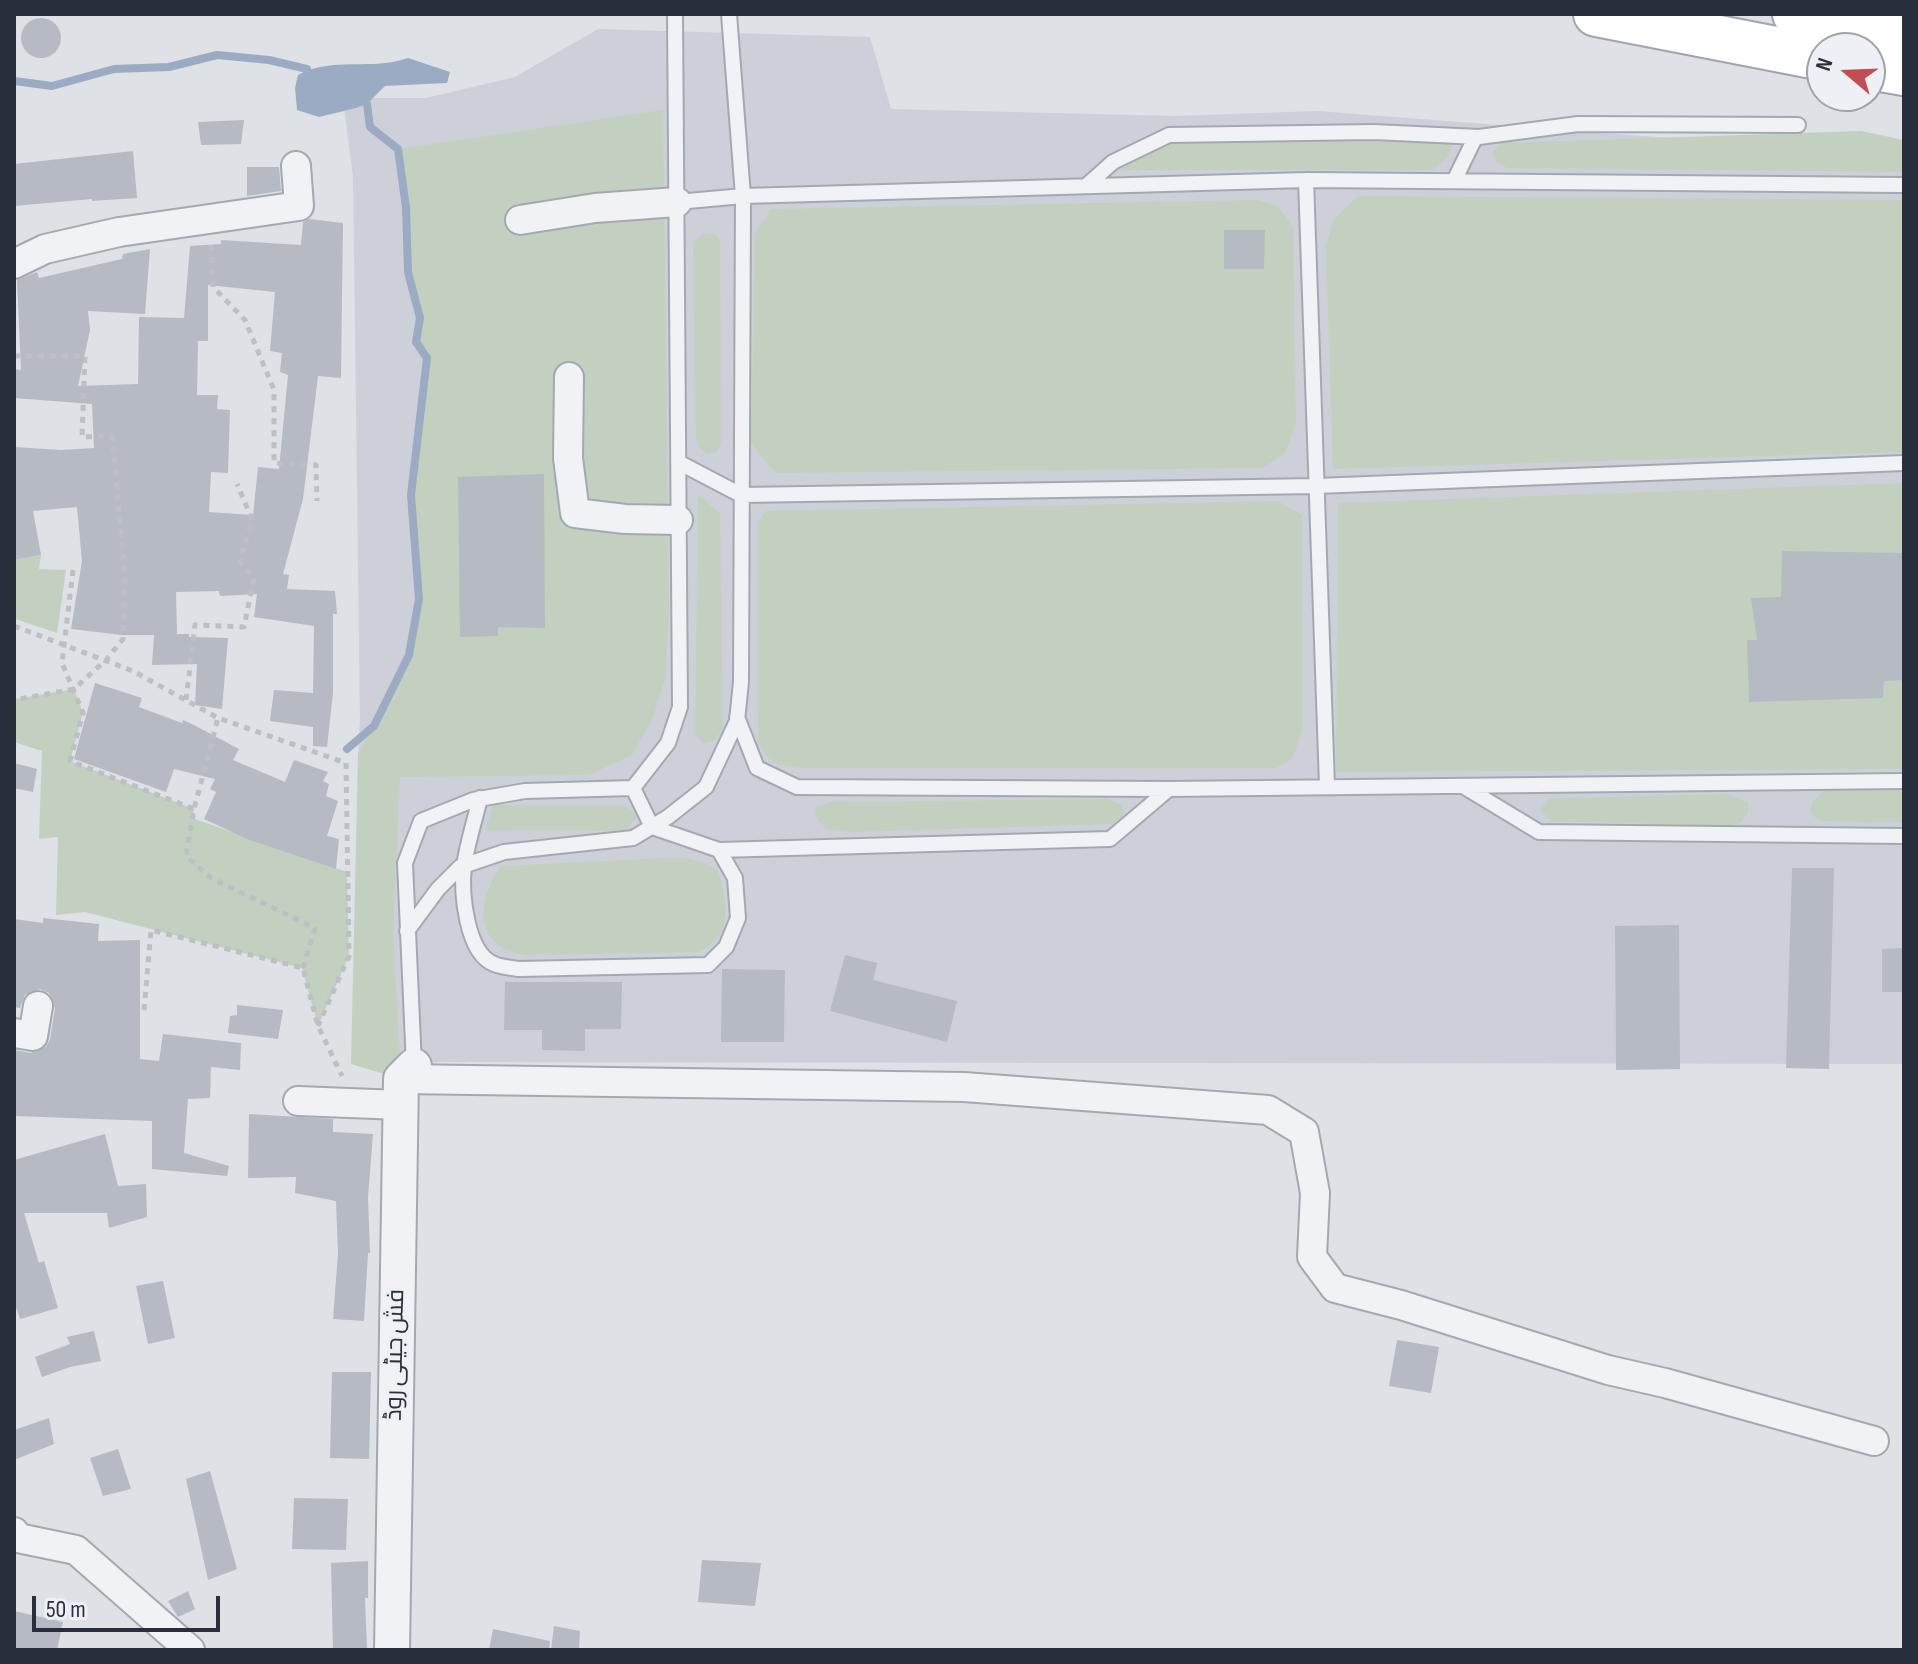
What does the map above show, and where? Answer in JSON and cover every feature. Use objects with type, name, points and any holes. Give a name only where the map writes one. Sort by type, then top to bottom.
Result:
[{"type":"main road","points":[[1596,14],[1806,55]]},
{"type":"main road","points":[[1795,14],[1904,35]]},
{"type":"street","points":[[14,264],[45,249],[104,235],[299,206],[296,166]]},
{"type":"street","points":[[520,220],[595,208],[677,202]]},
{"type":"street","points":[[569,377],[568,458],[575,513],[625,519],[678,520]]},
{"type":"street","points":[[14,1033],[33,1036],[38,1006]]},
{"type":"street","points":[[298,1101],[355,1103],[405,1083],[964,1087],[1268,1110],[1304,1132],[1315,1193],[1312,1257],[1335,1288],[1401,1305],[1608,1370],[1874,1441]]},
{"type":"street","name":"فش جیٹی روڈ","points":[[392,1650],[405,1083]]},
{"type":"street","points":[[15,1541],[76,1550],[190,1650]]},
{"type":"lane","points":[[633,788],[668,743],[680,707],[675,14]]},
{"type":"lane","points":[[407,931],[438,889],[460,867],[504,852],[633,838],[668,817],[706,787],[737,717],[741,682],[743,196],[729,14]]},
{"type":"lane","points":[[1086,186],[1113,162],[1169,135],[1374,132],[1479,137],[1578,124],[1798,125]]},
{"type":"lane","points":[[1454,181],[1475,138],[1479,137]]},
{"type":"lane","points":[[677,202],[743,196],[1306,180],[1904,185]]},
{"type":"lane","points":[[1306,180],[1327,786]]},
{"type":"lane","points":[[678,462],[741,495],[1316,486],[1904,463]]},
{"type":"lane","points":[[737,717],[757,768],[797,787],[1169,789],[1904,781]]},
{"type":"lane","points":[[1462,786],[1539,832],[1904,836]]},
{"type":"lane","points":[[405,1083],[405,863],[421,821],[480,798],[525,791],[633,788]]},
{"type":"lane","points":[[633,788],[652,827],[719,850],[1110,839],[1169,789]]},
{"type":"lane","points":[[480,798],[464,866],[464,902],[470,931],[479,952],[493,964],[519,969],[708,965],[726,947],[738,918],[735,878],[719,850]]},
{"type":"path","points":[[210,220],[213,287],[245,320],[274,390],[274,463],[316,465],[317,501]]},
{"type":"path","points":[[14,356],[85,356],[82,437],[112,436],[125,575],[123,639],[106,660],[74,689],[14,700]]},
{"type":"path","points":[[186,700],[195,625],[244,627],[254,578],[240,561],[252,519],[237,484]]},
{"type":"path","points":[[73,570],[62,663],[83,713],[70,761],[194,809]]},
{"type":"path","points":[[14,626],[133,671],[218,718],[346,763],[349,956],[318,1026]]},
{"type":"path","points":[[218,718],[194,809],[186,856],[211,878],[315,928],[303,968],[318,1026],[355,1103]]},
{"type":"path","points":[[144,1010],[151,930],[303,968]]},
{"type":"shaded area","points":[[598,29],[870,37],[891,109],[1175,116],[1317,111],[1904,156],[1904,1064],[389,1062],[358,755],[353,177],[343,98],[426,98],[515,77]]},
{"type":"green space","points":[[663,110],[669,613],[665,680],[653,717],[632,755],[589,775],[400,777],[393,932],[401,1079],[351,1064],[358,755],[409,655],[419,599],[411,495],[427,358],[416,342],[420,318],[408,272],[406,208],[398,149]]},
{"type":"green space","points":[[1861,131],[1904,140],[1904,172],[1507,168],[1496,161],[1493,151],[1502,143]]},
{"type":"green space","points":[[1173,142],[1454,142],[1448,157],[1433,170],[1118,170]]},
{"type":"green space","points":[[1358,196],[1904,200],[1904,452],[1333,469],[1326,247],[1333,220]]},
{"type":"green space","points":[[1258,200],[1279,207],[1293,228],[1296,424],[1285,453],[1262,468],[775,473],[751,442],[755,234],[771,209]]},
{"type":"green space","points":[[704,233],[715,234],[720,241],[721,443],[717,452],[707,454],[696,439],[693,257],[693,242]]},
{"type":"green space","points":[[1904,483],[1904,769],[1336,772],[1338,503]]},
{"type":"green space","points":[[698,494],[720,514],[723,729],[715,740],[703,744],[695,733]]},
{"type":"green space","points":[[1278,501],[1302,515],[1302,730],[1293,758],[1276,768],[802,768],[775,762],[758,742],[757,522],[766,511]]},
{"type":"green space","points":[[41,555],[39,569],[66,570],[57,633],[15,619],[14,560]]},
{"type":"green space","points":[[74,689],[83,713],[70,761],[194,809],[192,818],[347,872],[349,956],[318,1026],[302,968],[85,912],[56,915],[58,837],[39,839],[42,751],[14,742],[14,699]]},
{"type":"green space","points":[[1826,789],[1904,789],[1904,823],[1822,821],[1810,810],[1813,801]]},
{"type":"green space","points":[[1729,794],[1748,803],[1748,813],[1741,822],[1729,826],[1552,821],[1540,810],[1550,798]]},
{"type":"green space","points":[[1107,799],[1122,805],[1124,814],[1113,824],[852,832],[826,829],[816,817],[815,808],[830,802]]},
{"type":"green space","points":[[493,805],[624,806],[637,817],[625,831],[485,830]]},
{"type":"green space","points":[[683,857],[718,870],[724,895],[724,926],[711,944],[700,952],[525,955],[508,951],[488,933],[484,907],[487,893],[501,866]]},
{"type":"water","points":[[408,58],[450,72],[447,83],[385,86],[367,104],[319,117],[297,110],[295,88],[298,75],[325,66],[394,62]]},
{"type":"building","points":[[41,18],[55,24],[61,38],[55,52],[41,58],[27,52],[21,38],[27,24]]},
{"type":"building","points":[[244,120],[241,144],[201,145],[198,122]]},
{"type":"building","points":[[133,151],[137,198],[14,206],[14,164]]},
{"type":"building","points":[[247,167],[279,167],[281,191],[247,196]]},
{"type":"building","points":[[309,219],[343,223],[341,378],[318,376],[303,499],[283,574],[289,575],[287,589],[335,591],[337,614],[333,614],[333,693],[327,747],[313,746],[313,727],[270,721],[274,690],[313,693],[314,626],[254,617],[257,594],[220,596],[219,591],[176,592],[177,634],[228,638],[222,709],[195,705],[197,664],[152,665],[154,635],[71,629],[82,561],[77,507],[33,511],[41,555],[14,560],[14,447],[61,450],[94,448],[92,404],[14,398],[14,369],[21,370],[17,280],[37,272],[39,278],[122,259],[123,254],[150,249],[145,314],[88,311],[90,330],[78,386],[138,384],[139,317],[184,318],[190,246],[221,244],[221,240],[301,245],[303,222]],"holes":[[[208,285],[275,292],[270,351],[282,353],[280,372],[288,375],[279,469],[258,467],[253,515],[209,512],[211,472],[228,473],[230,410],[217,409],[218,395],[197,395],[198,341],[208,341]]]},
{"type":"building","points":[[1224,230],[1265,230],[1264,269],[1224,269]]},
{"type":"building","points":[[544,474],[545,628],[498,627],[498,636],[460,637],[458,477]]},
{"type":"building","points":[[1782,551],[1904,553],[1904,680],[1884,681],[1883,698],[1749,702],[1747,640],[1757,640],[1751,598],[1781,597]]},
{"type":"building","points":[[95,683],[142,698],[139,707],[194,725],[239,749],[233,760],[285,782],[294,760],[328,772],[323,781],[329,784],[326,796],[338,801],[327,836],[339,839],[336,869],[247,839],[204,819],[216,792],[210,789],[215,779],[174,769],[166,792],[74,759]]},
{"type":"building","points":[[14,763],[37,769],[33,792],[14,788]]},
{"type":"building","points":[[1792,868],[1834,868],[1829,1069],[1786,1068]]},
{"type":"building","points":[[43,918],[99,924],[98,941],[140,940],[140,1059],[159,1061],[163,1034],[241,1043],[240,1070],[211,1067],[210,1098],[188,1099],[184,1153],[229,1166],[227,1176],[152,1169],[152,1121],[14,1116],[14,1050],[31,1053],[46,1047],[55,1008],[49,993],[40,989],[25,995],[20,1008],[14,1007],[14,919],[43,923]]},
{"type":"building","points":[[1679,925],[1680,1069],[1616,1070],[1615,926]]},
{"type":"building","points":[[1904,948],[1904,992],[1882,992],[1882,949]]},
{"type":"building","points":[[845,955],[877,963],[873,980],[957,1001],[947,1042],[830,1011]]},
{"type":"building","points":[[722,969],[785,970],[784,1042],[721,1042]]},
{"type":"building","points":[[505,982],[622,982],[621,1029],[585,1029],[585,1051],[542,1050],[542,1030],[504,1030]]},
{"type":"building","points":[[237,1005],[283,1010],[278,1039],[228,1033],[230,1016],[237,1015]]},
{"type":"building","points":[[249,1114],[333,1119],[333,1132],[373,1134],[368,1197],[370,1253],[364,1321],[333,1319],[338,1253],[336,1201],[295,1193],[296,1177],[248,1178]]},
{"type":"building","points":[[105,1134],[118,1186],[146,1184],[147,1217],[109,1228],[107,1213],[24,1213],[39,1263],[44,1261],[58,1308],[20,1319],[14,1301],[14,1160]]},
{"type":"building","points":[[163,1281],[175,1338],[148,1344],[136,1286]]},
{"type":"building","points":[[94,1331],[101,1361],[42,1377],[35,1357],[70,1344],[67,1337]]},
{"type":"building","points":[[1397,1340],[1439,1347],[1431,1393],[1389,1386]]},
{"type":"building","points":[[332,1372],[371,1372],[369,1459],[330,1458]]},
{"type":"building","points":[[49,1418],[54,1444],[14,1460],[14,1430]]},
{"type":"building","points":[[118,1449],[131,1489],[103,1496],[90,1458]]},
{"type":"building","points":[[210,1471],[237,1569],[208,1580],[186,1479]]},
{"type":"building","points":[[294,1498],[348,1499],[346,1550],[292,1549]]},
{"type":"building","points":[[702,1560],[761,1563],[755,1606],[698,1602]]},
{"type":"building","points":[[368,1561],[368,1598],[365,1598],[367,1650],[333,1650],[331,1563]]},
{"type":"building","points":[[188,1591],[195,1609],[178,1617],[168,1601]]},
{"type":"building","points":[[14,1611],[63,1622],[57,1650],[14,1650]]},
{"type":"building","points":[[554,1626],[580,1631],[579,1650],[551,1650]]},
{"type":"building","points":[[493,1629],[550,1641],[549,1650],[489,1650]]},
{"type":"waterway","points":[[14,81],[52,86],[114,69],[169,67],[217,55],[269,60],[307,69]]},
{"type":"waterway","points":[[347,749],[374,726],[409,655],[419,599],[411,495],[427,358],[416,342],[420,318],[408,272],[406,208],[398,149],[370,127],[367,104]]}]
